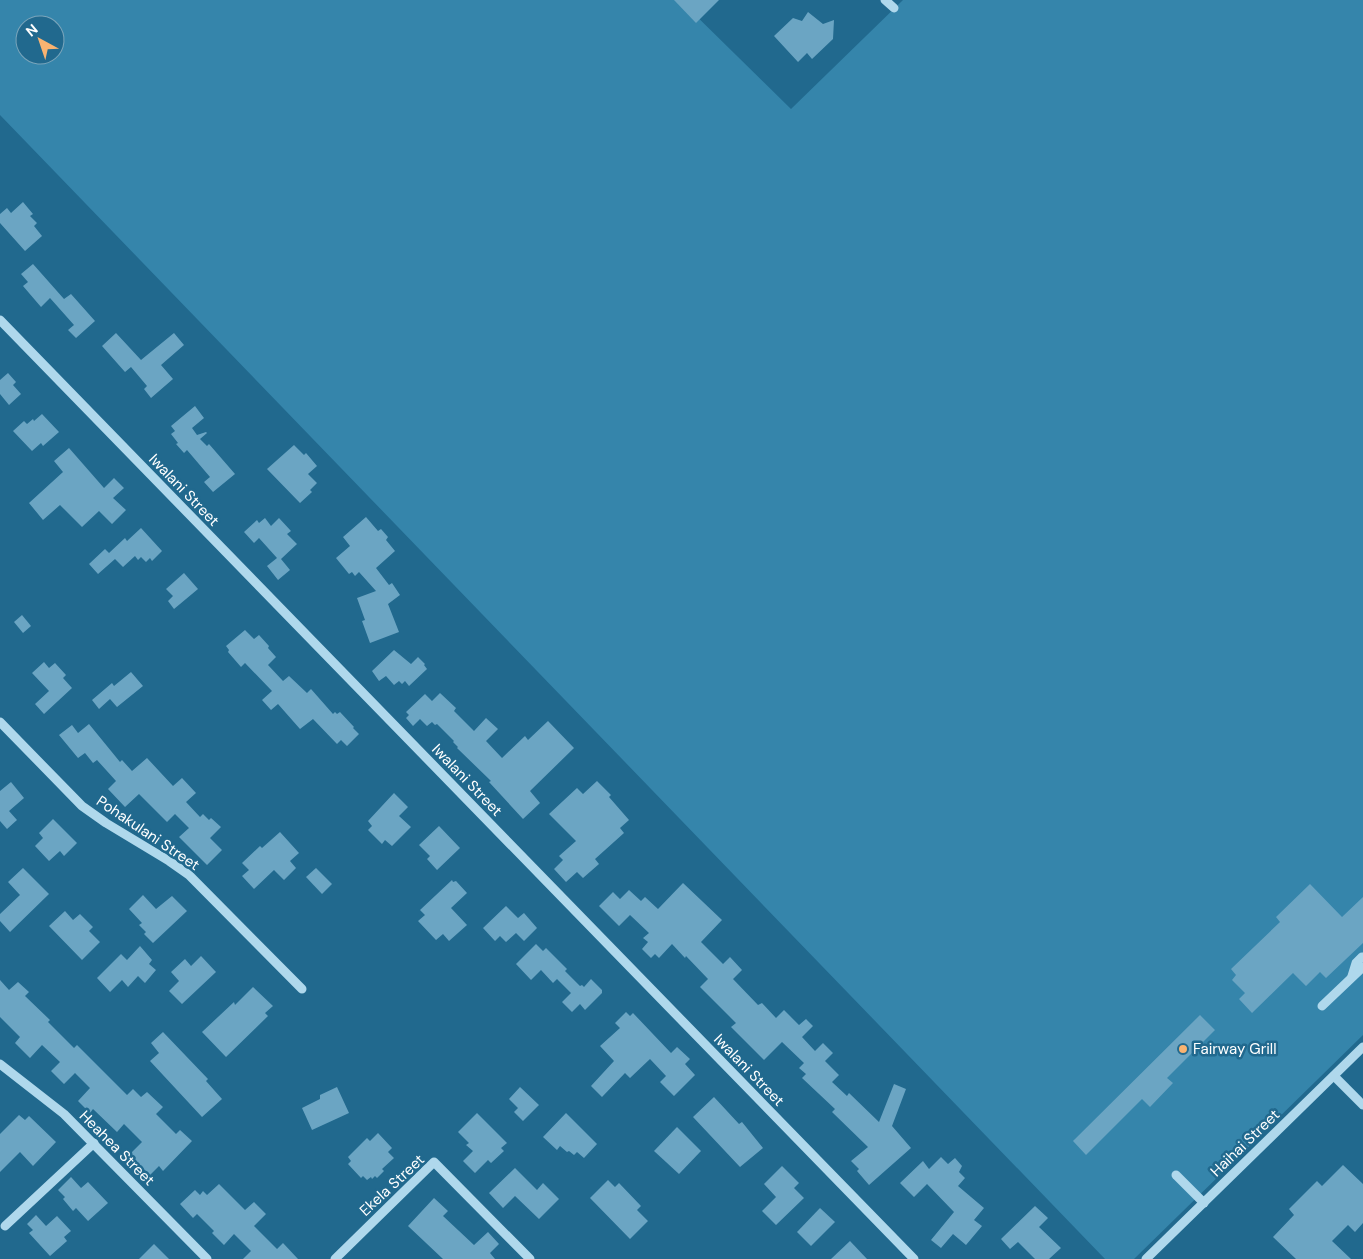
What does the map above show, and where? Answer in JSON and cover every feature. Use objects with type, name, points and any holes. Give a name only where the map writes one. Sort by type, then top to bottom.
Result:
[{"type":"street","points":[[885,0],[894,8]]},
{"type":"street","name":"Iwalani Street","points":[[0,320],[914,1259]]},
{"type":"street","name":"Pohakulani Street","points":[[0,722],[82,806],[189,875],[302,988]]},
{"type":"street","points":[[1352,978],[1356,963],[1362,957]]},
{"type":"street","points":[[1322,1006],[1363,967]]},
{"type":"street","name":"Haihai Street","points":[[1146,1259],[1363,1047]]},
{"type":"street","name":"Heahea Street","points":[[0,1064],[64,1114],[207,1259]]},
{"type":"street","points":[[1334,1076],[1363,1105]]},
{"type":"street","points":[[5,1226],[94,1143]]},
{"type":"street","name":"Ekela Street","points":[[335,1259],[434,1162],[530,1259]]},
{"type":"street","points":[[1176,1175],[1204,1203]]},
{"type":"shaded area","points":[[0,0],[680,0],[791,109],[903,0],[1363,0],[1363,1035],[1134,1259],[1105,1259],[0,115]]},
{"type":"building","points":[[674,0],[719,0],[696,23]]},
{"type":"building","points":[[808,12],[823,24],[834,20],[833,39],[812,59],[807,53],[798,62],[774,36],[793,18],[802,21]]},
{"type":"building","points":[[23,202],[33,214],[30,216],[37,223],[34,226],[42,236],[25,251],[0,223],[0,214],[7,208],[11,213]]},
{"type":"building","points":[[33,264],[64,299],[71,294],[95,321],[76,338],[68,330],[74,325],[50,298],[41,307],[23,286],[28,282],[21,274]]},
{"type":"building","points":[[116,333],[141,360],[174,333],[184,345],[161,365],[173,379],[151,398],[144,389],[147,386],[131,367],[125,372],[102,346]]},
{"type":"building","points":[[8,373],[16,382],[13,385],[21,394],[9,405],[0,394],[0,380]]},
{"type":"building","points":[[195,406],[204,418],[192,428],[197,435],[207,433],[200,439],[207,446],[209,444],[235,474],[213,492],[204,482],[210,477],[187,450],[184,453],[176,444],[178,443],[171,434],[175,431],[171,426]]},
{"type":"building","points":[[42,414],[59,432],[43,446],[41,443],[32,451],[13,431],[24,421],[27,424]]},
{"type":"building","points":[[294,445],[304,455],[306,453],[317,466],[308,474],[317,483],[310,490],[312,492],[300,503],[267,469]]},
{"type":"building","points":[[69,448],[104,488],[114,478],[124,488],[113,498],[126,510],[112,524],[99,511],[82,527],[60,505],[43,520],[29,503],[63,472],[54,461]]},
{"type":"building","points":[[366,517],[378,531],[381,529],[388,537],[386,540],[395,551],[376,568],[389,585],[392,583],[400,595],[388,604],[399,632],[370,643],[362,621],[365,620],[357,598],[376,591],[359,572],[355,576],[352,572],[349,574],[336,558],[350,546],[343,537]]},
{"type":"building","points":[[265,518],[271,526],[279,518],[291,531],[287,534],[297,544],[281,559],[290,570],[278,580],[267,566],[277,558],[259,538],[254,543],[244,532],[257,520],[259,523]]},
{"type":"building","points":[[141,528],[162,551],[152,561],[150,558],[146,562],[141,557],[138,560],[135,556],[123,567],[115,559],[98,574],[89,564],[105,549],[109,553],[125,538],[127,541]]},
{"type":"building","points":[[184,573],[198,589],[174,609],[168,601],[173,596],[166,589]]},
{"type":"building","points":[[22,615],[31,626],[23,633],[14,622]]},
{"type":"building","points":[[245,630],[254,639],[259,635],[269,646],[268,648],[276,657],[268,665],[283,681],[289,676],[307,693],[311,689],[333,714],[340,712],[354,727],[359,734],[347,746],[341,740],[337,744],[313,719],[300,729],[278,704],[271,710],[262,700],[272,691],[245,663],[241,667],[228,652],[229,650],[226,646]]},
{"type":"building","points":[[394,650],[411,664],[418,657],[425,664],[427,669],[409,686],[405,681],[402,684],[399,681],[394,685],[386,676],[379,681],[372,671]]},
{"type":"building","points":[[44,662],[49,668],[55,663],[66,675],[63,678],[72,688],[44,714],[35,704],[49,691],[32,673]]},
{"type":"building","points":[[131,672],[143,686],[117,707],[110,699],[99,709],[92,700],[112,683],[114,686]]},
{"type":"building","points":[[440,693],[456,708],[454,711],[474,731],[486,718],[498,729],[486,741],[502,758],[525,736],[528,740],[548,721],[574,748],[530,791],[540,803],[523,819],[489,782],[491,781],[457,748],[454,741],[437,724],[435,725],[432,722],[427,726],[420,719],[413,726],[406,718],[409,715],[406,712],[425,694],[432,701]]},
{"type":"building","points":[[89,724],[120,762],[122,760],[132,771],[147,758],[173,786],[182,778],[196,793],[186,802],[200,817],[203,814],[221,827],[210,838],[222,850],[207,865],[179,837],[189,828],[175,814],[167,822],[139,794],[125,807],[108,789],[116,781],[97,760],[93,763],[85,753],[78,758],[59,735],[72,725],[78,733]]},
{"type":"building","points":[[597,781],[611,795],[609,797],[629,820],[620,828],[624,833],[595,859],[599,864],[583,878],[577,872],[566,882],[554,869],[563,860],[559,856],[576,841],[549,814],[577,788],[583,794]]},
{"type":"building","points":[[11,782],[24,798],[9,811],[17,820],[7,829],[0,821],[0,791]]},
{"type":"building","points":[[394,793],[408,807],[399,816],[411,827],[392,846],[385,840],[382,844],[368,830],[372,826],[368,821]]},
{"type":"building","points":[[53,819],[77,843],[64,856],[60,851],[49,861],[35,846],[43,838],[39,833]]},
{"type":"building","points":[[439,826],[460,848],[437,870],[427,859],[430,856],[419,845]]},
{"type":"building","points":[[280,832],[299,853],[290,861],[296,868],[284,880],[274,870],[254,889],[242,876],[249,870],[242,863],[260,846],[262,848]]},
{"type":"building","points":[[23,868],[49,894],[10,932],[0,921],[0,914],[20,895],[8,882]]},
{"type":"building","points":[[316,868],[332,884],[322,894],[306,877]]},
{"type":"building","points":[[452,880],[453,882],[456,881],[467,893],[451,908],[467,925],[449,941],[443,934],[436,940],[418,921],[425,915],[420,910]]},
{"type":"building","points":[[683,883],[722,920],[701,942],[723,964],[730,957],[742,970],[733,979],[758,1005],[762,1003],[776,1018],[784,1010],[799,1025],[806,1019],[813,1026],[802,1037],[815,1051],[823,1043],[833,1053],[825,1061],[839,1075],[832,1082],[847,1096],[849,1093],[879,1122],[894,1084],[906,1089],[892,1126],[911,1148],[869,1185],[857,1171],[859,1169],[851,1161],[868,1147],[832,1112],[835,1109],[802,1078],[806,1074],[799,1068],[804,1063],[782,1042],[764,1060],[731,1027],[736,1023],[700,987],[708,979],[686,956],[685,958],[672,944],[659,958],[655,954],[651,958],[642,949],[648,942],[643,938],[649,933],[630,915],[619,926],[599,906],[613,892],[620,899],[629,890],[641,901],[645,897],[658,909]]},
{"type":"building","points":[[1310,884],[1342,917],[1363,897],[1363,943],[1326,978],[1320,972],[1306,986],[1293,973],[1252,1013],[1239,999],[1245,993],[1232,980],[1236,975],[1231,969],[1280,922],[1276,917]]},
{"type":"building","points":[[143,895],[156,909],[172,896],[187,911],[153,943],[144,934],[146,932],[139,925],[142,923],[129,909]]},
{"type":"building","points":[[506,906],[518,918],[524,913],[537,928],[524,941],[516,933],[506,942],[500,936],[495,941],[483,928]]},
{"type":"building","points":[[65,911],[73,920],[80,914],[93,927],[89,931],[100,942],[82,960],[49,926]]},
{"type":"building","points":[[536,944],[543,951],[546,948],[567,969],[565,971],[580,986],[584,987],[591,979],[602,990],[602,993],[585,1010],[580,1004],[572,1012],[562,1002],[571,993],[557,979],[553,983],[541,970],[531,980],[516,964]]},
{"type":"building","points":[[140,946],[152,960],[149,964],[156,970],[145,983],[138,976],[128,987],[122,980],[110,992],[97,978],[121,954],[127,960]]},
{"type":"building","points":[[201,956],[216,972],[182,1004],[169,991],[179,981],[171,972],[185,959],[191,966]]},
{"type":"building","points":[[0,980],[9,990],[18,982],[29,992],[25,996],[50,1020],[48,1022],[74,1048],[77,1045],[127,1095],[133,1089],[141,1097],[147,1092],[163,1107],[156,1114],[176,1134],[180,1130],[192,1141],[163,1171],[159,1166],[150,1175],[129,1155],[142,1142],[124,1124],[117,1132],[93,1109],[90,1113],[78,1101],[90,1088],[75,1073],[64,1084],[51,1071],[60,1062],[42,1045],[30,1058],[15,1043],[20,1037],[0,1017]]},
{"type":"building","points":[[253,987],[273,1006],[265,1013],[268,1016],[226,1057],[202,1032],[234,1002],[235,1005]]},
{"type":"building","points":[[626,1012],[630,1016],[633,1013],[671,1053],[677,1047],[690,1059],[685,1064],[695,1075],[674,1096],[660,1082],[666,1076],[650,1059],[630,1078],[625,1073],[602,1097],[591,1086],[614,1061],[600,1046],[620,1028],[615,1023]]},
{"type":"building","points":[[1200,1015],[1215,1030],[1167,1078],[1173,1083],[1150,1107],[1142,1099],[1086,1155],[1073,1141]]},
{"type":"building","points":[[163,1032],[208,1079],[206,1081],[222,1099],[202,1117],[150,1061],[159,1053],[151,1043]]},
{"type":"building","points":[[337,1087],[349,1113],[312,1130],[302,1108],[320,1099],[320,1095]]},
{"type":"building","points":[[520,1087],[539,1105],[523,1121],[514,1112],[518,1108],[509,1099]]},
{"type":"building","points":[[714,1097],[739,1124],[742,1122],[763,1148],[740,1167],[693,1117]]},
{"type":"building","points":[[477,1113],[507,1143],[501,1148],[504,1151],[491,1163],[488,1160],[475,1173],[463,1161],[473,1151],[466,1145],[469,1143],[458,1132]]},
{"type":"building","points":[[566,1113],[597,1144],[584,1158],[577,1152],[574,1155],[569,1151],[567,1152],[560,1146],[557,1150],[543,1137]]},
{"type":"building","points":[[19,1115],[25,1120],[29,1116],[56,1142],[33,1166],[20,1152],[0,1172],[0,1134]]},
{"type":"building","points":[[677,1127],[701,1151],[679,1174],[654,1151]]},
{"type":"building","points":[[378,1133],[392,1148],[388,1152],[394,1158],[382,1169],[384,1171],[377,1178],[375,1176],[367,1180],[363,1176],[361,1178],[348,1164],[351,1161],[348,1157],[367,1138],[370,1141]]},
{"type":"building","points":[[941,1157],[948,1164],[955,1158],[962,1166],[959,1172],[965,1178],[958,1186],[984,1208],[974,1220],[982,1226],[966,1245],[953,1234],[941,1248],[931,1240],[954,1212],[927,1184],[914,1197],[900,1183],[923,1161],[929,1169]]},
{"type":"building","points":[[1343,1165],[1363,1184],[1363,1223],[1355,1232],[1348,1225],[1332,1241],[1351,1259],[1296,1259],[1273,1237],[1294,1215],[1289,1209],[1317,1181],[1322,1186]]},
{"type":"building","points":[[782,1166],[799,1183],[794,1188],[804,1198],[776,1225],[762,1211],[776,1197],[764,1184]]},
{"type":"building","points":[[515,1168],[537,1190],[543,1183],[559,1199],[539,1219],[515,1196],[503,1208],[489,1193]]},
{"type":"building","points":[[71,1177],[81,1188],[88,1182],[108,1203],[88,1221],[76,1208],[73,1211],[63,1199],[65,1197],[58,1190]]},
{"type":"building","points":[[608,1180],[615,1187],[619,1183],[641,1206],[637,1210],[648,1221],[630,1239],[590,1198]]},
{"type":"building","points":[[219,1184],[245,1210],[254,1202],[266,1214],[254,1226],[277,1249],[283,1243],[298,1259],[243,1259],[251,1251],[234,1234],[224,1245],[212,1233],[214,1231],[197,1214],[193,1218],[180,1204],[195,1190],[200,1195],[203,1191],[207,1195]]},
{"type":"building","points":[[434,1198],[448,1211],[443,1216],[474,1245],[488,1232],[499,1244],[490,1253],[495,1259],[443,1259],[408,1226]]},
{"type":"building","points":[[1035,1206],[1048,1218],[1039,1227],[1061,1248],[1049,1259],[1035,1259],[1018,1242],[1010,1249],[1001,1239]]},
{"type":"building","points":[[820,1208],[835,1222],[811,1246],[797,1232]]},
{"type":"building","points":[[36,1215],[46,1226],[57,1216],[71,1231],[64,1237],[67,1241],[50,1256],[29,1233],[33,1230],[27,1224]]},
{"type":"building","points":[[850,1241],[867,1259],[831,1259]]},
{"type":"building","points":[[154,1244],[169,1259],[139,1259]]},
{"type":"place","name":"Fairway Grill","points":[[1183,1049]]}]
